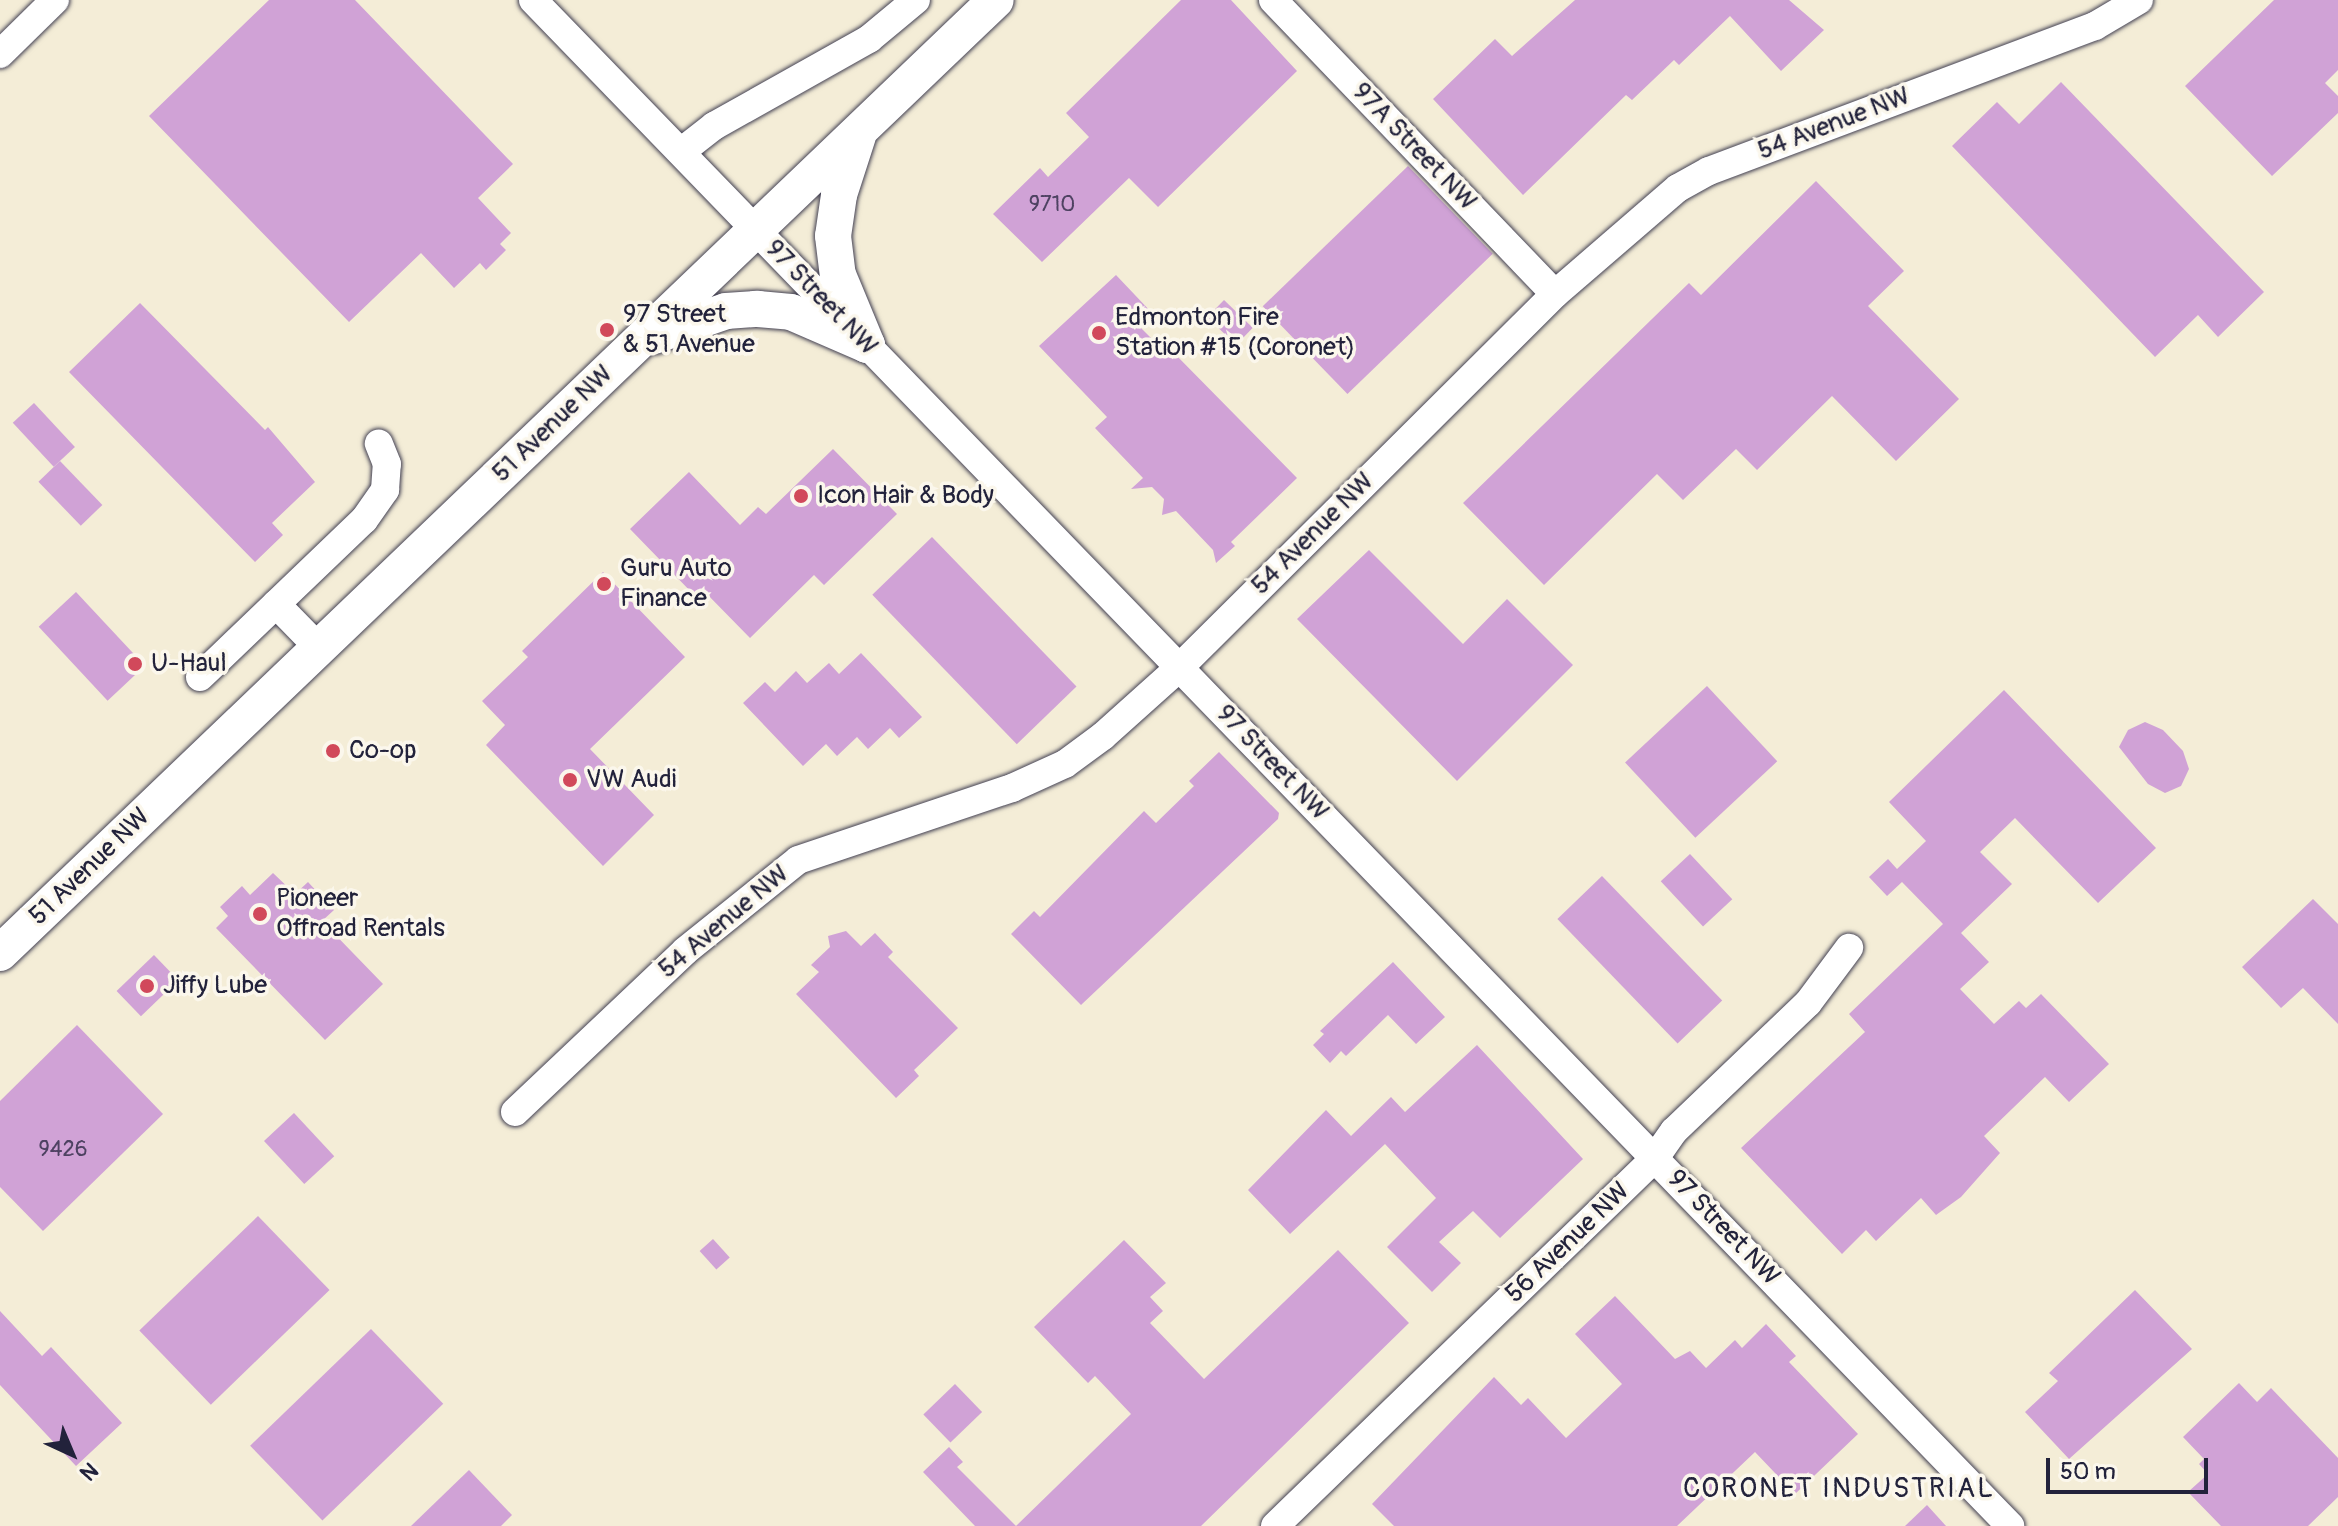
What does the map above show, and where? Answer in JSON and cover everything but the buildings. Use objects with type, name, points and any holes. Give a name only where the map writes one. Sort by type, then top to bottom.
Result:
[{"type":"main road","name":"51 Avenue NW","points":[[0,953],[996,0]]},
{"type":"main road","points":[[861,129],[849,156],[833,236],[838,275],[867,345]]},
{"type":"main road","points":[[641,340],[726,311],[758,309],[791,312],[867,345]]},
{"type":"street","points":[[0,54],[55,0]]},
{"type":"street","name":"97 Street NW","points":[[533,0],[2010,1526]]},
{"type":"street","points":[[682,151],[714,126],[869,39],[916,0]]},
{"type":"street","name":"97A Street NW","points":[[1273,0],[1555,294]]},
{"type":"street","name":"54 Avenue NW","points":[[515,1112],[685,951],[798,860],[1012,788],[1065,764],[1180,667],[1555,294],[1631,223],[1709,171],[2095,26],[2139,0]]},
{"type":"street","points":[[200,677],[364,520],[385,490],[387,464],[379,444]]},
{"type":"street","points":[[276,604],[319,648]]},
{"type":"street","name":"56 Avenue NW","points":[[1292,1520],[1655,1158],[1674,1131],[1808,1003],[1849,948]]},
{"type":"place","name":"97 Street & 51 Avenue","points":[[607,330]]},
{"type":"place","name":"Edmonton Fire Station #15 (Coronet)","points":[[1099,333]]},
{"type":"place","name":"Icon Hair & Body","points":[[801,496]]},
{"type":"place","name":"Guru Auto Finance","points":[[604,584]]},
{"type":"place","name":"U-Haul","points":[[135,664]]},
{"type":"place","name":"Co-op","points":[[333,751]]},
{"type":"place","name":"VW Audi","points":[[570,780]]},
{"type":"place","name":"Pioneer Offroad Rentals","points":[[260,914]]},
{"type":"place","name":"Jiffy Lube","points":[[147,986]]},
{"type":"district","name":"CORONET INDUSTRIAL","points":[[1839,1489]]}]
